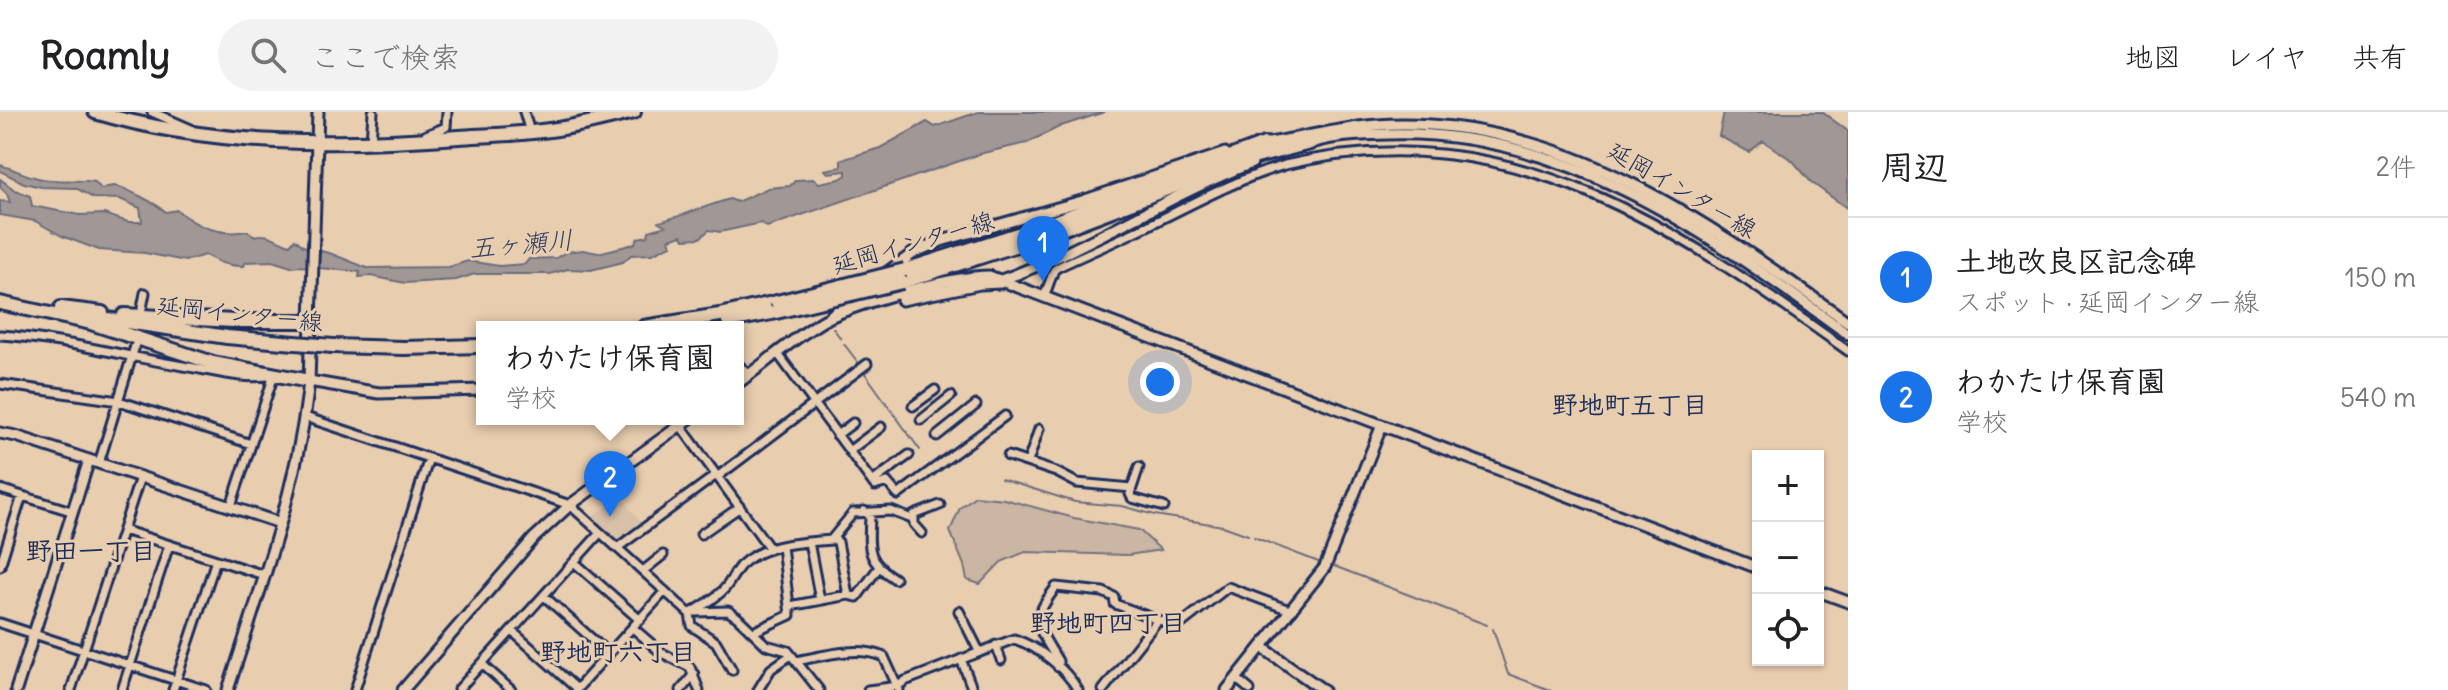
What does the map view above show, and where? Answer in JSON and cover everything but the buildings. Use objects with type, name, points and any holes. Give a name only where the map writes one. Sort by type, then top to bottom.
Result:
[{"type":"highway","points":[[100,113],[210,137],[318,149],[371,142],[556,129],[634,112]]},
{"type":"highway","name":"延岡インター線","points":[[715,321],[904,276],[1083,222],[1241,161],[1310,143]]},
{"type":"highway","name":"延岡インター線","points":[[904,276],[1265,144]]},
{"type":"highway","points":[[0,302],[63,315],[213,363],[309,381]]},
{"type":"highway","name":"延岡インター線","points":[[0,302],[165,329],[283,342],[415,348],[476,346]]},
{"type":"highway","points":[[30,305],[125,315],[234,321],[310,314]]},
{"type":"highway","name":"延岡インター線","points":[[682,321],[774,307]]},
{"type":"street","points":[[152,112],[210,137]]},
{"type":"street","points":[[228,690],[295,472],[305,417],[309,381],[318,112]]},
{"type":"street","points":[[371,142],[373,112]]},
{"type":"street","points":[[413,141],[446,127],[447,112]]},
{"type":"street","points":[[524,112],[530,132]]},
{"type":"street","name":"延岡インター線","points":[[1265,144],[1343,128],[1402,124],[1467,129],[1529,142],[1582,159],[1669,202],[1848,322]]},
{"type":"street","name":"延岡インター線","points":[[1310,143],[1373,134],[1433,134],[1495,143],[1552,158],[1609,181],[1689,225],[1848,334]]},
{"type":"street","points":[[998,281],[1040,266],[1194,187],[1310,143]]},
{"type":"street","points":[[744,379],[827,319],[838,307],[927,247],[1082,201],[1223,154],[1265,144]]},
{"type":"street","points":[[1044,297],[1058,267],[1206,196],[1283,166],[1366,148],[1446,148],[1522,162],[1564,176],[1621,202],[1725,263],[1848,351]]},
{"type":"street","points":[[827,319],[952,281],[975,276],[998,281],[1752,566]]},
{"type":"street","points":[[142,308],[145,293]]},
{"type":"street","points":[[0,335],[260,378],[274,375]]},
{"type":"street","points":[[16,690],[71,511],[119,401],[135,346]]},
{"type":"street","points":[[778,354],[875,486],[887,482],[898,495]]},
{"type":"street","points":[[617,548],[867,364]]},
{"type":"street","points":[[744,371],[749,375]]},
{"type":"street","points":[[231,506],[274,375]]},
{"type":"street","points":[[309,381],[379,393],[476,390]]},
{"type":"street","points":[[0,384],[119,401],[251,444]]},
{"type":"street","points":[[913,406],[935,390]]},
{"type":"street","points":[[921,420],[951,396]]},
{"type":"street","points":[[937,436],[976,405]]},
{"type":"street","points":[[891,511],[898,495],[1005,416]]},
{"type":"street","points":[[305,417],[570,505],[690,614],[692,626],[716,642],[732,670]]},
{"type":"street","points":[[837,435],[853,423]]},
{"type":"street","points":[[403,690],[534,538],[570,505],[680,425]]},
{"type":"street","points":[[686,425],[717,476],[770,549]]},
{"type":"street","points":[[1227,690],[1327,564],[1382,425]]},
{"type":"street","points":[[849,451],[881,427]]},
{"type":"street","points":[[1028,462],[1039,429]]},
{"type":"street","points":[[0,433],[280,523]]},
{"type":"street","points":[[872,482],[909,455]]},
{"type":"street","points":[[1008,456],[1077,483],[1132,488]]},
{"type":"street","points":[[355,690],[429,458]]},
{"type":"street","points":[[1139,467],[1132,498],[1164,507]]},
{"type":"street","points":[[71,690],[140,477]]},
{"type":"street","points":[[0,489],[71,511]]},
{"type":"street","points":[[0,566],[22,496]]},
{"type":"street","points":[[912,519],[919,512],[940,505]]},
{"type":"street","points":[[701,534],[740,507]]},
{"type":"street","points":[[864,511],[870,516],[868,545],[879,567],[895,579]]},
{"type":"street","points":[[834,539],[849,516],[864,511],[891,511],[912,519],[922,533]]},
{"type":"street","points":[[123,530],[264,575]]},
{"type":"street","points":[[458,690],[600,533]]},
{"type":"street","points":[[690,614],[724,590],[739,567],[770,549],[834,539]]},
{"type":"street","points":[[834,539],[838,542],[848,595]]},
{"type":"street","points":[[809,542],[820,600]]},
{"type":"street","points":[[122,690],[169,545]]},
{"type":"street","points":[[753,632],[788,617],[790,606],[782,546]]},
{"type":"street","points":[[643,571],[663,555]]},
{"type":"street","points":[[173,690],[216,560]]},
{"type":"street","points":[[574,562],[640,620]]},
{"type":"street","points":[[790,606],[848,595],[857,597],[879,567]]},
{"type":"street","points":[[1058,667],[1058,661],[1038,626],[1040,609],[1056,587],[1103,592],[1114,597],[1115,604],[1176,625],[1206,607],[1228,587],[1292,611]]},
{"type":"street","points":[[512,631],[576,689],[665,591]]},
{"type":"street","points":[[1824,593],[1848,602]]},
{"type":"street","points":[[544,596],[609,654]]},
{"type":"street","points":[[690,614],[728,611],[766,645],[788,651],[819,690]]},
{"type":"street","points":[[959,611],[979,651]]},
{"type":"street","points":[[1103,690],[1158,620]]},
{"type":"street","points":[[0,623],[206,690]]},
{"type":"street","points":[[633,628],[662,653],[690,667],[699,690]]},
{"type":"street","points":[[870,690],[899,688],[905,681],[1014,639],[1038,650],[1071,679],[1078,690]]},
{"type":"street","points":[[996,645],[1001,660]]},
{"type":"street","points":[[1262,647],[1323,690]]},
{"type":"street","points":[[758,690],[771,669],[793,658],[874,653],[884,657],[899,688]]},
{"type":"street","points":[[961,659],[972,688]]},
{"type":"street","points":[[482,664],[511,690]]},
{"type":"street","points":[[681,690],[694,674]]},
{"type":"street","points":[[1237,679],[1250,690]]},
{"type":"shaded area","name":"五ヶ瀬川","points":[[978,112],[1105,112],[1061,126],[1027,143],[983,153],[767,227],[761,223],[720,232],[709,230],[700,238],[684,239],[682,235],[669,239],[671,245],[652,254],[631,255],[623,262],[591,270],[568,269],[550,274],[475,274],[456,280],[405,283],[371,276],[359,277],[360,272],[291,267],[272,261],[246,262],[244,266],[219,262],[205,255],[185,261],[145,253],[99,250],[62,236],[35,221],[0,215],[0,201],[10,202],[0,187],[0,179],[30,196],[32,206],[80,215],[104,214],[128,222],[142,222],[140,208],[120,199],[93,198],[76,188],[24,183],[0,171],[0,165],[37,178],[95,182],[101,189],[119,187],[166,212],[177,210],[209,229],[247,231],[254,236],[269,236],[290,245],[295,239],[303,246],[367,268],[449,267],[468,261],[499,266],[525,264],[529,259],[556,258],[566,252],[583,250],[598,253],[634,244],[638,238],[648,236],[649,231],[666,226],[659,222],[730,199],[737,202],[768,188],[790,186],[796,180],[814,179],[819,183],[840,179],[846,171],[828,173],[825,170],[841,167],[841,160],[880,148],[927,122],[935,127]]},
{"type":"shaded area","points":[[1724,112],[1822,112],[1848,131],[1848,209],[1811,182],[1793,161],[1763,141],[1749,152],[1719,136]]},
{"type":"shaded area","points":[[975,496],[1004,499],[1074,518],[1139,530],[1161,550],[1128,555],[1025,552],[1001,562],[980,584],[967,580],[950,531],[960,508]]},
{"type":"shaded area","points":[[622,497],[642,524],[616,543],[590,518]]},
{"type":"waterway","points":[[833,328],[841,339]]},
{"type":"waterway","points":[[844,344],[860,365]]},
{"type":"waterway","points":[[864,372],[920,450]]},
{"type":"waterway","points":[[1001,479],[1075,502],[1122,506],[1155,515],[1223,526],[1248,535]]},
{"type":"waterway","points":[[1254,537],[1321,563]]},
{"type":"waterway","points":[[1334,566],[1487,625]]},
{"type":"waterway","points":[[1493,629],[1508,674],[1550,690]]},
{"type":"place","name":"土地改良区記念碑","points":[[1043,282]]},
{"type":"place","name":"わかたけ保育園","points":[[610,517]]},
{"type":"district","name":"野地町五丁目","points":[[1630,405]]},
{"type":"district","name":"野田一丁目","points":[[91,551]]},
{"type":"district","name":"野地町四丁目","points":[[1108,623]]},
{"type":"district","name":"野地町六丁目","points":[[618,652]]}]
